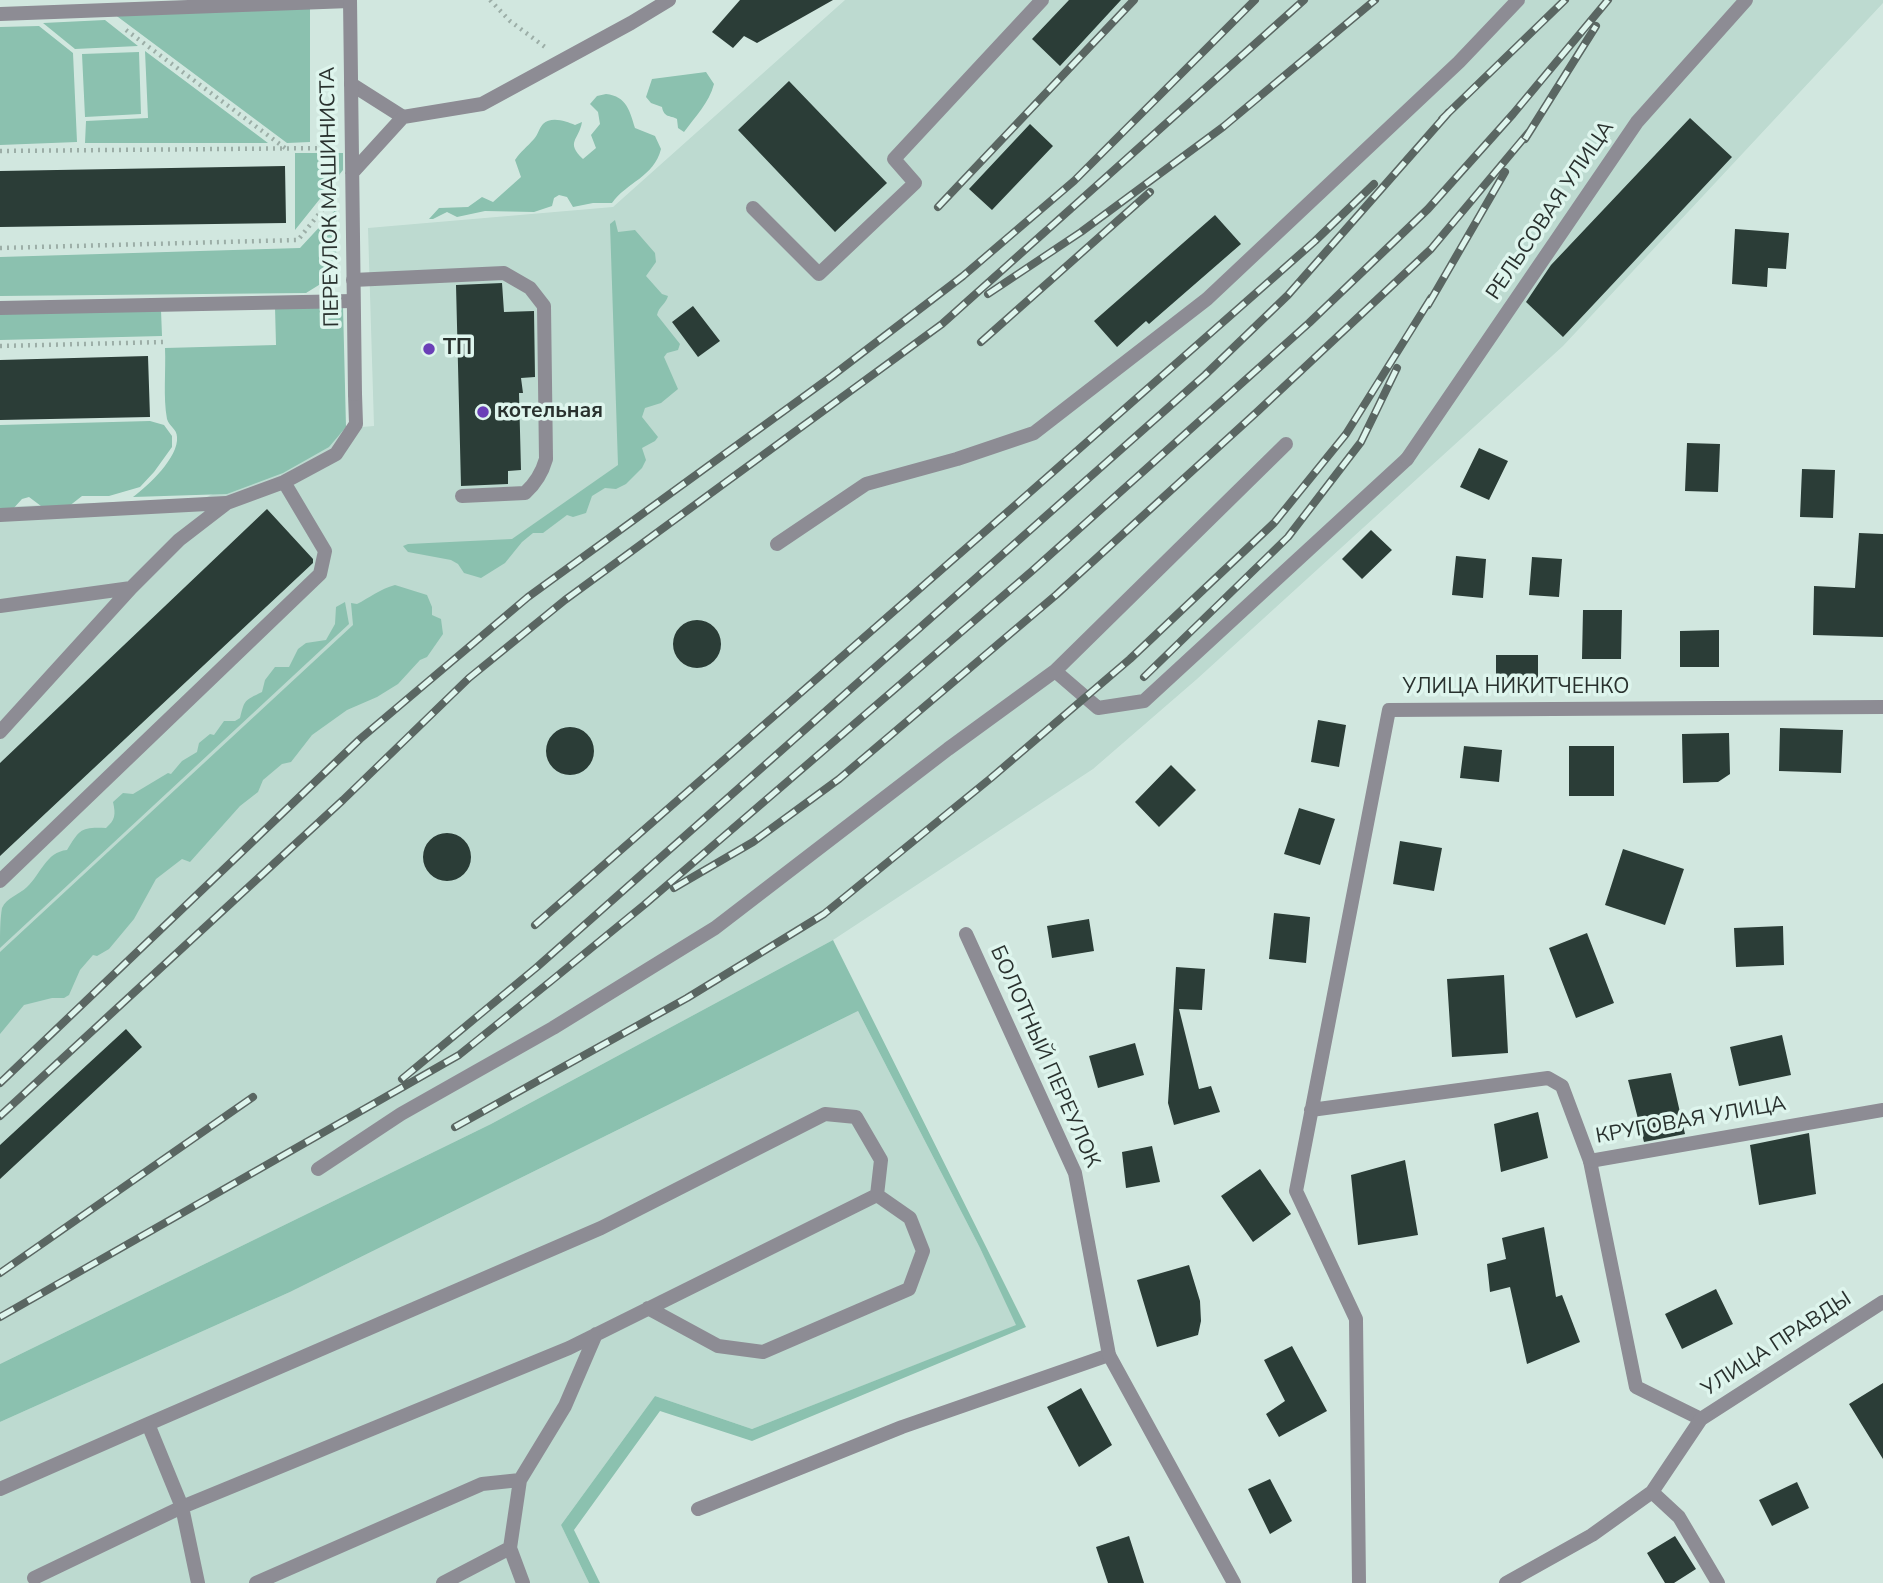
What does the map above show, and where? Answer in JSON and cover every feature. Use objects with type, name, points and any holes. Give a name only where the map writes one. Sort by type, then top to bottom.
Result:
[{"type":"street","points":[[352,173],[403,117],[482,104],[669,0]]},
{"type":"street","points":[[753,208],[819,274],[915,183],[894,159],[1042,0]]},
{"type":"street","points":[[777,544],[866,484],[957,459],[1034,433],[1207,299],[1459,62],[1518,0]]},
{"type":"street","name":"РЕЛЬСОВАЯ УЛИЦА","points":[[1055,671],[1098,708],[1144,701],[1407,459],[1637,121],[1746,0]]},
{"type":"street","points":[[0,14],[350,1]]},
{"type":"street","name":"ПЕРЕУЛОК МАШИНИСТА","points":[[227,503],[284,482],[336,454],[356,425],[350,1]]},
{"type":"street","points":[[351,84],[403,117]]},
{"type":"street","points":[[353,280],[504,273],[530,288],[544,306],[544,468],[525,494],[462,496]]},
{"type":"street","points":[[0,308],[353,301]]},
{"type":"street","points":[[318,1169],[401,1114],[552,1028],[715,928],[948,749],[1055,671],[1286,444]]},
{"type":"street","points":[[0,881],[320,574],[325,551],[284,482]]},
{"type":"street","points":[[0,515],[227,503]]},
{"type":"street","points":[[3,725],[179,540],[227,503]]},
{"type":"street","points":[[0,606],[131,588]]},
{"type":"street","name":"УЛИЦА НИКИТЧЕНКО","points":[[1311,1110],[1389,710],[1883,707]]},
{"type":"street","name":"БОЛОТНЫЙ ПЕРЕУЛОК","points":[[967,934],[1075,1174],[1109,1355],[1234,1583]]},
{"type":"street","name":"КРУГОВАЯ УЛИЦА","points":[[1311,1110],[1548,1077],[1562,1086],[1590,1161],[1883,1110]]},
{"type":"street","points":[[1311,1110],[1296,1191],[1356,1319],[1359,1583]]},
{"type":"street","points":[[0,1489],[601,1228],[825,1114],[856,1117],[881,1160],[877,1195]]},
{"type":"street","points":[[1590,1161],[1636,1387],[1701,1419]]},
{"type":"street","points":[[34,1578],[182,1507],[569,1348],[877,1195]]},
{"type":"street","points":[[648,1308],[718,1346],[763,1352],[909,1289],[923,1251],[910,1218],[877,1195]]},
{"type":"street","name":"УЛИЦА ПРАВДЫ","points":[[1506,1583],[1592,1535],[1652,1492],[1701,1419],[1883,1302]]},
{"type":"street","points":[[523,1583],[510,1548],[520,1480],[565,1406],[596,1334]]},
{"type":"street","points":[[698,1509],[902,1427],[1109,1355]]},
{"type":"street","points":[[148,1424],[182,1507],[198,1583]]},
{"type":"street","points":[[256,1583],[482,1484],[520,1480]]},
{"type":"street","points":[[1652,1492],[1679,1517],[1718,1583]]},
{"type":"street","points":[[443,1583],[510,1548]]},
{"type":"path","points":[[490,0],[516,26],[563,59]]},
{"type":"path","points":[[99,10],[285,148]]},
{"type":"path","points":[[0,150],[352,147]]},
{"type":"path","points":[[0,248],[298,240],[352,173]]},
{"type":"path","points":[[0,346],[164,342]]},
{"type":"shaded area","points":[[845,0],[1883,0],[1883,3],[1563,346],[1197,679],[1093,769],[833,940],[491,1124],[0,1364],[0,507],[205,498],[338,429],[374,426],[368,228],[613,207]]},
{"type":"shaded area","points":[[858,1011],[1017,1325],[752,1429],[655,1396],[561,1525],[589,1583],[0,1583],[0,1422],[290,1292]]},
{"type":"green space","points":[[310,8],[310,142],[287,143],[114,14]]},
{"type":"green space","points":[[105,20],[138,46],[75,49],[43,23]]},
{"type":"green space","points":[[39,26],[73,53],[77,142],[0,145],[0,27]]},
{"type":"green space","points":[[145,51],[268,143],[85,143],[86,121],[148,118]]},
{"type":"green space","points":[[139,52],[141,114],[85,117],[82,54]]},
{"type":"green space","points":[[706,72],[714,84],[712,91],[684,132],[678,128],[677,119],[666,115],[662,107],[651,103],[646,97],[652,79]]},
{"type":"green space","points":[[606,94],[623,101],[635,128],[655,136],[661,149],[658,158],[646,173],[612,203],[573,207],[567,197],[559,195],[554,198],[552,206],[534,212],[485,211],[457,217],[447,212],[429,219],[439,208],[468,207],[482,197],[493,202],[521,177],[515,160],[550,120],[575,125],[582,122],[574,145],[583,159],[596,148],[591,135],[600,124],[598,112],[590,104],[597,96]]},
{"type":"green space","points":[[295,153],[343,153],[343,170],[295,230]]},
{"type":"green space","points":[[337,208],[336,262],[327,280],[306,293],[0,296],[0,257],[300,248]]},
{"type":"green space","points":[[615,220],[618,232],[635,230],[655,253],[656,262],[646,276],[662,294],[668,296],[657,315],[680,344],[678,350],[667,353],[664,357],[678,389],[661,403],[645,408],[642,417],[658,437],[642,448],[646,460],[642,468],[626,484],[616,489],[605,488],[592,496],[586,513],[573,517],[567,515],[543,533],[533,533],[505,563],[481,578],[464,573],[458,564],[451,560],[408,552],[403,546],[408,544],[512,539],[618,465],[610,224]]},
{"type":"green space","points":[[343,306],[346,427],[329,447],[283,473],[227,494],[133,497],[168,462],[176,445],[177,434],[168,421],[166,411],[165,348],[276,345],[275,307]]},
{"type":"green space","points":[[161,310],[162,336],[0,340],[0,313]]},
{"type":"green space","points":[[150,421],[164,425],[172,436],[172,447],[140,487],[109,496],[82,496],[68,507],[45,509],[29,497],[22,499],[12,510],[0,510],[0,425]]},
{"type":"green space","points":[[395,585],[427,595],[432,615],[441,619],[443,634],[427,657],[420,660],[398,684],[347,710],[312,735],[291,762],[282,764],[263,780],[258,792],[240,806],[190,862],[182,859],[156,879],[134,919],[109,949],[97,956],[93,955],[80,970],[69,995],[24,1005],[0,1034],[0,952],[353,625],[351,603],[357,604]]},
{"type":"green space","points":[[345,602],[349,624],[0,948],[2,908],[7,901],[32,882],[49,859],[67,850],[82,831],[106,828],[114,817],[113,802],[123,793],[133,794],[168,773],[171,774],[182,761],[197,752],[199,743],[210,734],[214,735],[224,721],[240,718],[246,701],[262,692],[265,680],[275,667],[289,667],[298,649],[306,643],[326,640],[335,624],[336,607]]},
{"type":"green space","points":[[833,940],[1026,1327],[752,1441],[660,1411],[574,1530],[600,1583],[589,1583],[561,1525],[655,1396],[752,1429],[1016,1325],[980,1248],[858,1011],[290,1292],[0,1422],[0,1364],[491,1124]]},
{"type":"building","points":[[740,0],[833,0],[757,43],[744,36],[733,48],[712,32]]},
{"type":"building","points":[[1069,0],[1121,0],[1060,66],[1032,39]]},
{"type":"building","points":[[789,81],[887,183],[835,232],[738,130]]},
{"type":"building","points":[[1690,118],[1732,157],[1563,337],[1526,302],[1551,265]]},
{"type":"building","points":[[1030,124],[1053,146],[992,210],[969,189]]},
{"type":"building","points":[[285,166],[286,223],[0,227],[0,171]]},
{"type":"building","points":[[1215,215],[1241,244],[1149,324],[1146,321],[1117,347],[1094,321]]},
{"type":"building","points":[[1735,229],[1789,233],[1786,269],[1768,268],[1767,287],[1732,284]]},
{"type":"building","name":"котельная","points":[[502,283],[504,312],[534,311],[535,377],[521,378],[523,393],[519,393],[521,470],[508,471],[508,484],[461,486],[456,285]]},
{"type":"building","points":[[693,306],[720,341],[698,357],[672,322]]},
{"type":"building","points":[[148,356],[150,417],[0,420],[0,360]]},
{"type":"building","points":[[1687,443],[1720,444],[1718,492],[1685,491]]},
{"type":"building","points":[[1479,448],[1508,461],[1489,500],[1460,487]]},
{"type":"building","points":[[1802,469],[1835,470],[1833,518],[1800,517]]},
{"type":"building","points":[[267,509],[313,559],[313,563],[0,856],[0,763]]},
{"type":"building","points":[[1371,530],[1392,550],[1362,579],[1342,559]]},
{"type":"building","points":[[1859,533],[1883,534],[1883,637],[1813,635],[1814,586],[1855,588]]},
{"type":"building","points":[[1456,556],[1486,559],[1483,598],[1452,595]]},
{"type":"building","points":[[1532,557],[1562,559],[1559,597],[1529,595]]},
{"type":"building","points":[[1583,610],[1622,610],[1621,659],[1582,659]]},
{"type":"building","points":[[697,620],[714,627],[721,644],[714,661],[697,668],[680,661],[673,644],[680,627]]},
{"type":"building","points":[[1719,630],[1719,667],[1680,667],[1680,631]]},
{"type":"building","points":[[1496,655],[1538,655],[1538,686],[1496,686]]},
{"type":"building","points":[[1318,720],[1346,725],[1339,767],[1311,762]]},
{"type":"building","points":[[570,727],[587,734],[594,751],[587,768],[570,775],[553,768],[546,751],[553,734]]},
{"type":"building","points":[[1780,728],[1843,730],[1841,773],[1779,771]]},
{"type":"building","points":[[1729,733],[1730,774],[1718,782],[1683,783],[1682,734]]},
{"type":"building","points":[[1464,746],[1502,750],[1499,782],[1460,778]]},
{"type":"building","points":[[1569,746],[1614,746],[1614,796],[1569,796]]},
{"type":"building","points":[[1171,765],[1196,790],[1159,827],[1135,802]]},
{"type":"building","points":[[1299,808],[1335,819],[1320,865],[1284,854]]},
{"type":"building","points":[[447,833],[464,840],[471,857],[464,874],[447,881],[430,874],[423,857],[430,840]]},
{"type":"building","points":[[1400,841],[1442,848],[1434,891],[1393,884]]},
{"type":"building","points":[[1623,849],[1684,869],[1665,925],[1605,905]]},
{"type":"building","points":[[1274,913],[1310,917],[1306,963],[1269,959]]},
{"type":"building","points":[[1089,919],[1094,951],[1052,958],[1047,926]]},
{"type":"building","points":[[1783,926],[1784,965],[1736,967],[1734,928]]},
{"type":"building","points":[[1587,933],[1614,1003],[1576,1018],[1549,948]]},
{"type":"building","points":[[1176,967],[1205,969],[1202,1010],[1179,1009],[1199,1089],[1211,1086],[1220,1112],[1174,1125],[1168,1103]]},
{"type":"building","points":[[1504,975],[1508,1053],[1452,1057],[1447,979]]},
{"type":"building","points":[[126,1029],[142,1047],[0,1179],[0,1145]]},
{"type":"building","points":[[1782,1035],[1791,1075],[1739,1086],[1730,1047]]},
{"type":"building","points":[[1135,1043],[1144,1075],[1098,1088],[1089,1056]]},
{"type":"building","points":[[1671,1073],[1685,1134],[1644,1142],[1628,1080]]},
{"type":"building","points":[[1538,1112],[1548,1158],[1501,1172],[1494,1124]]},
{"type":"building","points":[[1809,1133],[1816,1194],[1759,1205],[1750,1145]]},
{"type":"building","points":[[1152,1146],[1160,1182],[1126,1188],[1122,1152]]},
{"type":"building","points":[[1405,1160],[1418,1235],[1358,1245],[1351,1175]]},
{"type":"building","points":[[1260,1169],[1291,1214],[1253,1242],[1221,1196]]},
{"type":"building","points":[[1544,1227],[1556,1297],[1562,1295],[1580,1342],[1527,1364],[1510,1287],[1490,1292],[1487,1264],[1506,1259],[1502,1238]]},
{"type":"building","points":[[1189,1265],[1200,1301],[1201,1321],[1198,1335],[1157,1347],[1137,1280]]},
{"type":"building","points":[[1716,1289],[1733,1324],[1682,1349],[1665,1314]]},
{"type":"building","points":[[1292,1346],[1327,1411],[1279,1437],[1266,1414],[1285,1401],[1264,1360]]},
{"type":"building","points":[[1883,1383],[1883,1459],[1849,1404]]},
{"type":"building","points":[[1081,1388],[1112,1445],[1079,1467],[1047,1407]]},
{"type":"building","points":[[1270,1479],[1292,1521],[1270,1534],[1248,1489]]},
{"type":"building","points":[[1797,1482],[1809,1508],[1772,1526],[1759,1500]]},
{"type":"building","points":[[1129,1536],[1144,1583],[1108,1583],[1096,1547]]},
{"type":"building","points":[[1675,1536],[1696,1569],[1674,1583],[1665,1583],[1647,1553]]},
{"type":"railway","points":[[938,207],[1134,0]]},
{"type":"railway","points":[[0,1083],[360,739],[528,597],[832,376],[963,276],[1074,181],[1255,0]]},
{"type":"railway","points":[[0,1116],[343,800],[469,678],[565,600],[942,324],[1304,0]]},
{"type":"railway","points":[[988,294],[1081,232],[1223,127],[1375,0]]},
{"type":"railway","points":[[1442,119],[1565,0]]},
{"type":"railway","points":[[0,1317],[459,1055],[644,905],[1032,571],[1309,323],[1428,209],[1513,114],[1608,0]]},
{"type":"railway","points":[[1525,139],[1596,26]]},
{"type":"railway","points":[[402,1079],[537,967],[1205,375],[1288,295],[1449,112]]},
{"type":"railway","points":[[674,888],[753,842],[839,779],[1056,595],[1431,249],[1529,132]]},
{"type":"railway","points":[[1428,305],[1505,172]]},
{"type":"railway","points":[[535,925],[1315,241],[1374,184]]},
{"type":"railway","points":[[981,342],[1150,192]]},
{"type":"railway","points":[[455,1127],[687,998],[824,914],[991,778],[1130,659],[1274,523],[1346,434],[1431,298]]},
{"type":"railway","points":[[1144,677],[1288,537],[1361,442],[1397,368]]},
{"type":"railway","points":[[0,1273],[253,1097]]},
{"type":"place","name":"ТП","points":[[429,349]]},
{"type":"place","name":"котельная","points":[[483,412]]}]
